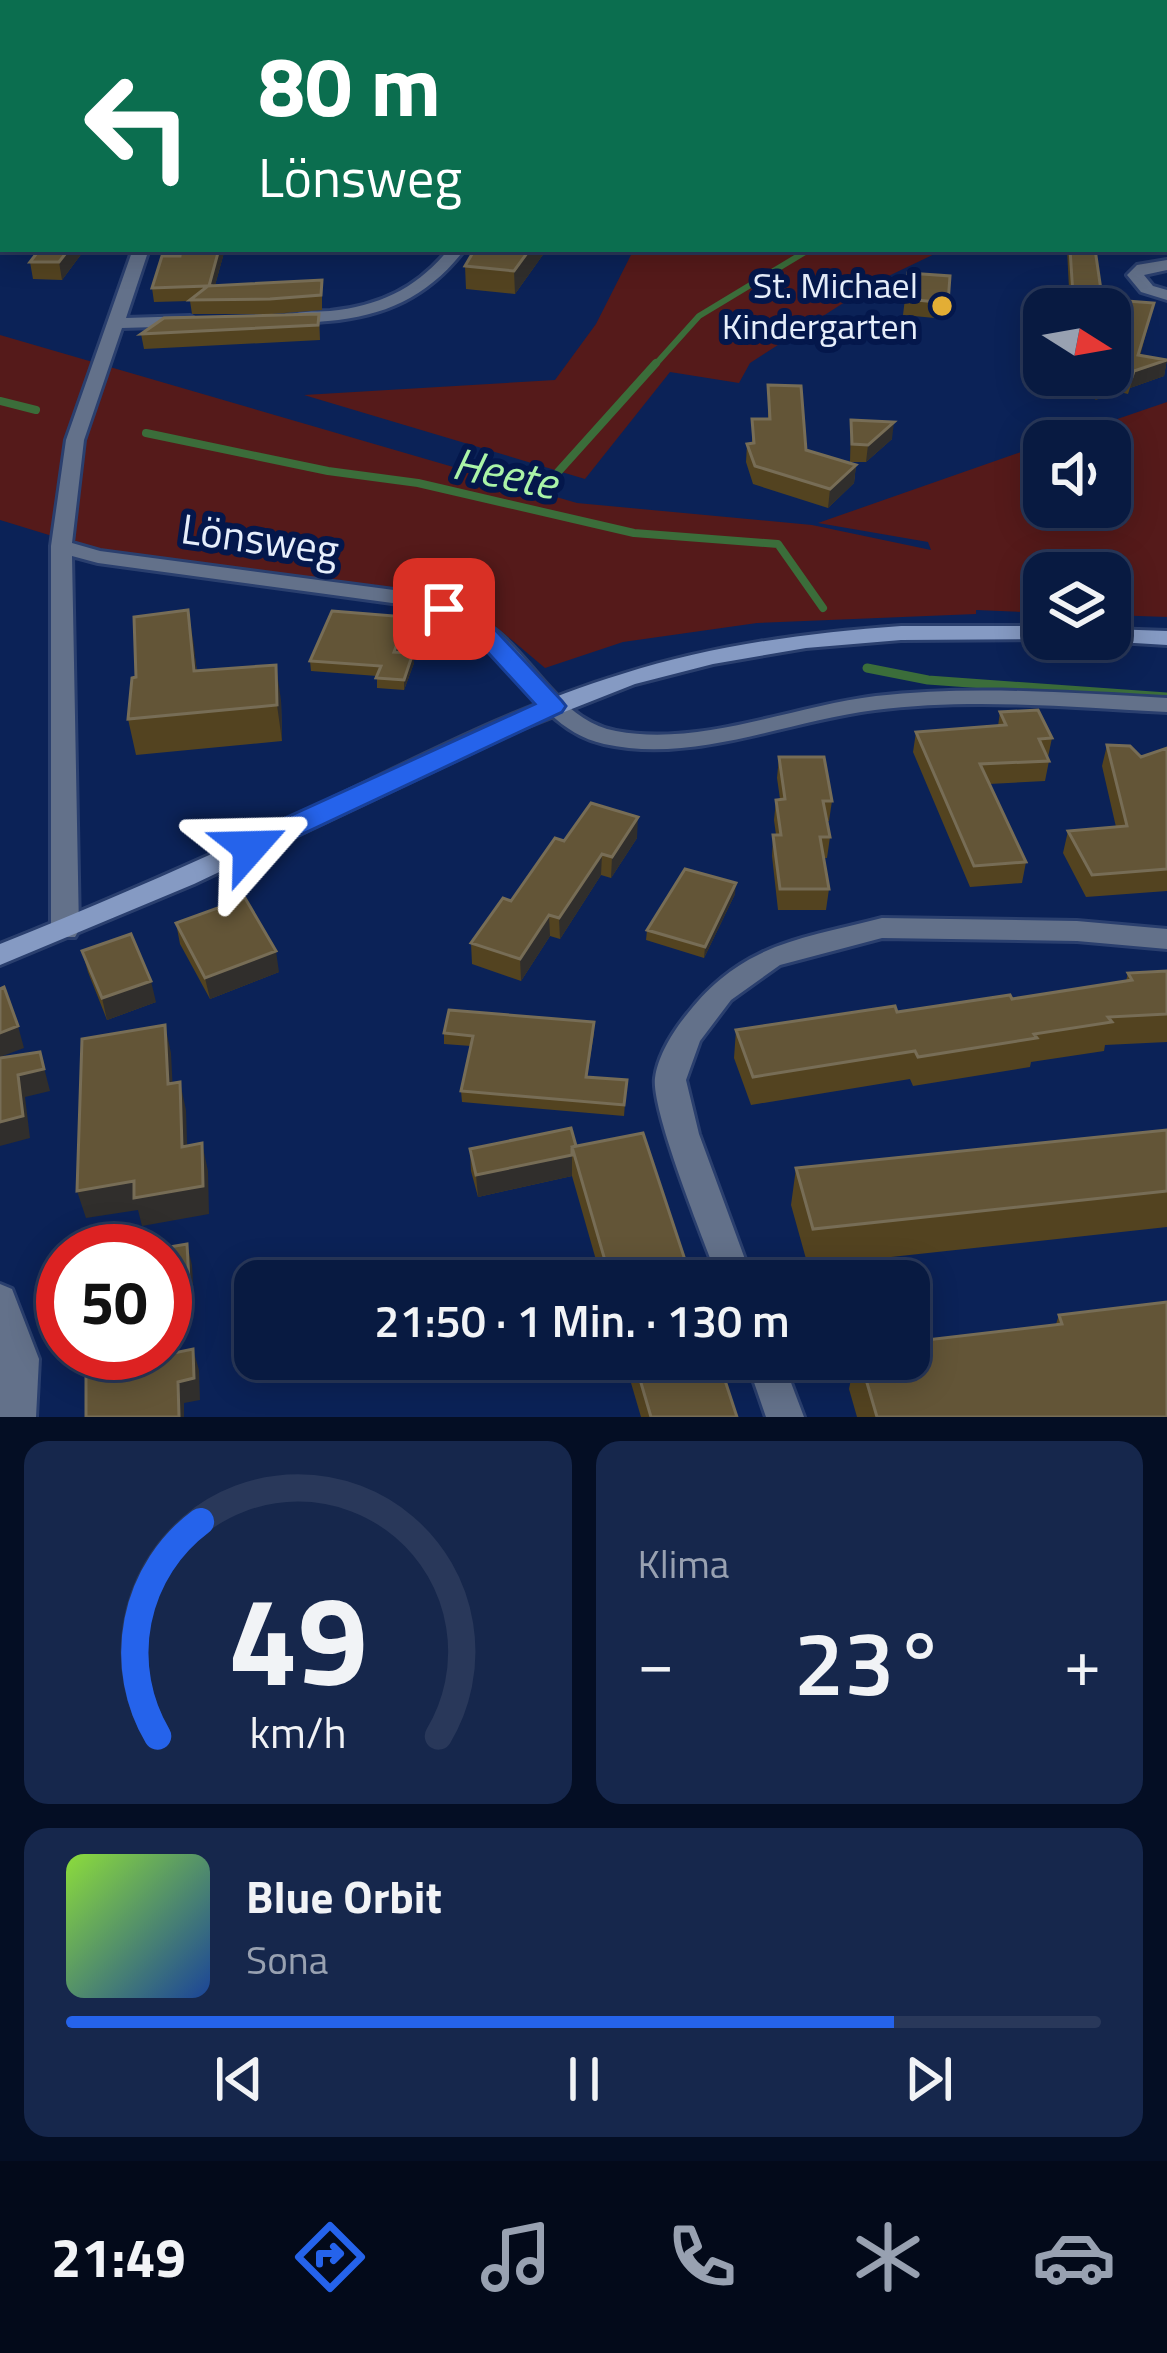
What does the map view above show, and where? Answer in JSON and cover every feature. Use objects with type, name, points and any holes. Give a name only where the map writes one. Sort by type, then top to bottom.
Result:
[{"type":"main road","points":[[0,956],[553,706],[664,669],[781,643],[853,634],[1023,633]]},
{"type":"main road","points":[[1131,636],[1167,638]]},
{"type":"street","points":[[65,930],[62,546],[75,440],[140,252]]},
{"type":"street","points":[[263,319],[370,310],[392,303],[438,277],[455,252]]},
{"type":"street","points":[[1167,265],[1143,268],[1135,275],[1147,289],[1167,295]]},
{"type":"street","points":[[114,323],[219,320]]},
{"type":"street","name":"Lönsweg","points":[[62,546],[98,556],[409,599],[444,609],[478,627],[572,723],[606,737],[646,742],[877,703],[963,699],[1167,705]]},
{"type":"street","points":[[728,1260],[683,1134],[670,1080],[686,1037],[721,992],[771,957],[883,928],[1077,931],[1167,939]]},
{"type":"street","points":[[0,1300],[21,1359],[17,1417]]},
{"type":"street","points":[[772,1380],[785,1417]]},
{"type":"shaded area","points":[[632,252],[939,252],[876,282],[750,363],[739,383],[670,372],[585,479],[304,395],[555,380],[596,324]]},
{"type":"shaded area","points":[[0,335],[577,503],[812,525],[931,550],[928,542],[818,523],[1023,451],[1023,528],[1131,528],[1131,420],[1114,420],[1167,402],[1167,617],[1131,616],[1131,552],[1023,552],[1023,612],[976,610],[976,614],[757,623],[623,642],[545,668],[488,620],[425,591],[111,554],[0,520]]},
{"type":"building","points":[[38,252],[67,252],[59,262],[30,262]]},
{"type":"building","points":[[181,252],[218,252],[209,286],[322,280],[321,295],[190,300],[208,286],[152,288],[162,256],[180,256]]},
{"type":"building","points":[[473,252],[528,252],[514,271],[465,266]]},
{"type":"building","points":[[1070,252],[1095,252],[1101,288],[1073,288]]},
{"type":"building","points":[[908,273],[950,276],[948,303],[905,299]]},
{"type":"building","points":[[1131,301],[1154,303],[1138,355],[1167,360],[1134,371],[1132,377]]},
{"type":"building","points":[[319,314],[318,325],[141,334],[164,318]]},
{"type":"building","points":[[768,385],[801,386],[806,450],[856,465],[830,489],[755,466],[747,444],[754,443],[752,419],[770,419]]},
{"type":"building","points":[[851,420],[894,422],[868,445],[852,444]]},
{"type":"building","points":[[188,610],[194,671],[276,665],[277,705],[128,719],[132,678],[136,677],[134,617]]},
{"type":"building","points":[[332,611],[407,617],[394,652],[413,653],[404,680],[376,678],[381,666],[310,661]]},
{"type":"building","points":[[1038,710],[1052,738],[1039,739],[1049,761],[980,764],[1026,862],[974,866],[916,732],[1006,725],[1000,712]]},
{"type":"building","points":[[1107,745],[1130,746],[1141,757],[1167,748],[1167,869],[1092,875],[1068,831],[1127,826]]},
{"type":"building","points":[[779,757],[824,757],[832,801],[823,801],[830,837],[820,837],[829,889],[780,889],[773,835],[781,835],[776,800],[785,799]]},
{"type":"building","points":[[591,803],[638,817],[612,857],[602,854],[559,918],[549,915],[520,959],[471,943],[503,898],[511,901],[555,838],[564,841]]},
{"type":"building","points":[[685,869],[736,883],[705,947],[647,930]]},
{"type":"building","points":[[245,898],[276,951],[205,978],[176,923]]},
{"type":"building","points":[[131,934],[151,981],[102,998],[82,951]]},
{"type":"building","points":[[1167,971],[1167,1014],[1108,1017],[1112,1022],[918,1057],[915,1051],[753,1077],[736,1030],[895,1006],[897,1012],[1010,995],[1012,999],[1132,980],[1128,973]]},
{"type":"building","points":[[4,987],[18,1026],[0,1033],[0,989]]},
{"type":"building","points":[[449,1010],[594,1022],[586,1077],[627,1080],[624,1105],[461,1091],[473,1036],[444,1033]]},
{"type":"building","points":[[165,1025],[168,1084],[180,1082],[182,1147],[202,1143],[203,1186],[134,1198],[134,1181],[77,1191],[82,1039]]},
{"type":"building","points":[[40,1052],[44,1069],[18,1075],[23,1116],[0,1122],[0,1058]]},
{"type":"building","points":[[571,1128],[576,1146],[572,1155],[476,1175],[470,1149]]},
{"type":"building","points":[[1167,1130],[1167,1191],[813,1229],[796,1168]]},
{"type":"building","points":[[643,1133],[685,1260],[605,1260],[572,1147]]},
{"type":"building","points":[[1167,1302],[1167,1417],[877,1417],[866,1380],[930,1380],[930,1340],[1062,1324],[1059,1315]]},
{"type":"building","points":[[86,1380],[186,1380],[178,1382],[179,1417],[86,1417]]},
{"type":"building","points":[[640,1380],[725,1380],[737,1417],[651,1417]]},
{"type":"waterway","points":[[654,366],[699,316],[805,252]]},
{"type":"waterway","points":[[558,472],[656,363]]},
{"type":"waterway","name":"Heete","points":[[0,401],[36,410]]},
{"type":"waterway","name":"Heete","points":[[146,433],[328,471],[418,483],[634,533],[778,544],[823,608]]},
{"type":"waterway","name":"Heete","points":[[867,668],[928,680],[1167,697]]},
{"type":"place","name":"St. Michael Kindergarten","points":[[942,306]]},
{"type":"route","points":[[250,847],[553,706],[478,627],[444,609]]}]
